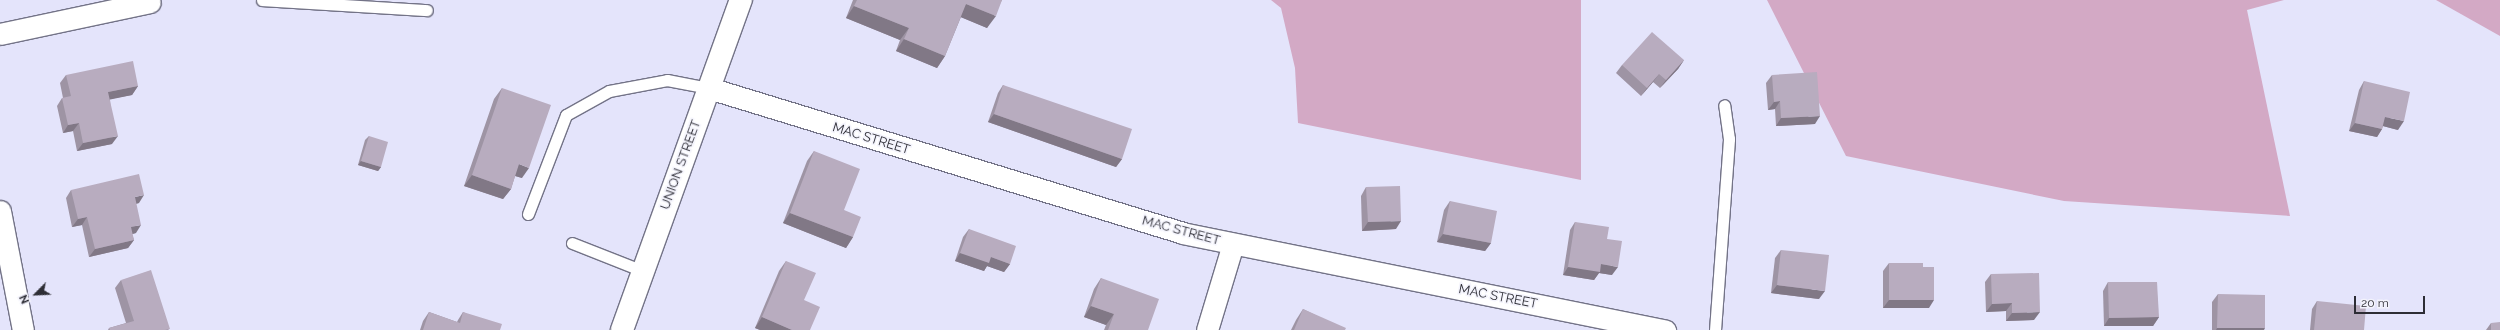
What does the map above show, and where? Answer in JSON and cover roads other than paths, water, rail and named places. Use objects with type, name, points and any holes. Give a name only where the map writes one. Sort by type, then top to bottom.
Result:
[{"type":"main road","name":"UNION STREET","points":[[622,330],[741,0]]},
{"type":"street","points":[[0,34],[150,2]]},
{"type":"street","name":"MAC STREET","points":[[709,88],[1016,184],[1182,233],[1665,330]]},
{"type":"street","points":[[0,211],[23,330]]},
{"type":"street","points":[[1207,330],[1233,244]]},
{"type":"lane","points":[[262,0],[376,4],[427,10]]},
{"type":"lane","points":[[528,214],[566,115],[609,91],[667,80],[709,88]]},
{"type":"lane","points":[[1715,330],[1729,139],[1724,105]]},
{"type":"lane","points":[[572,243],[643,271]]}]
